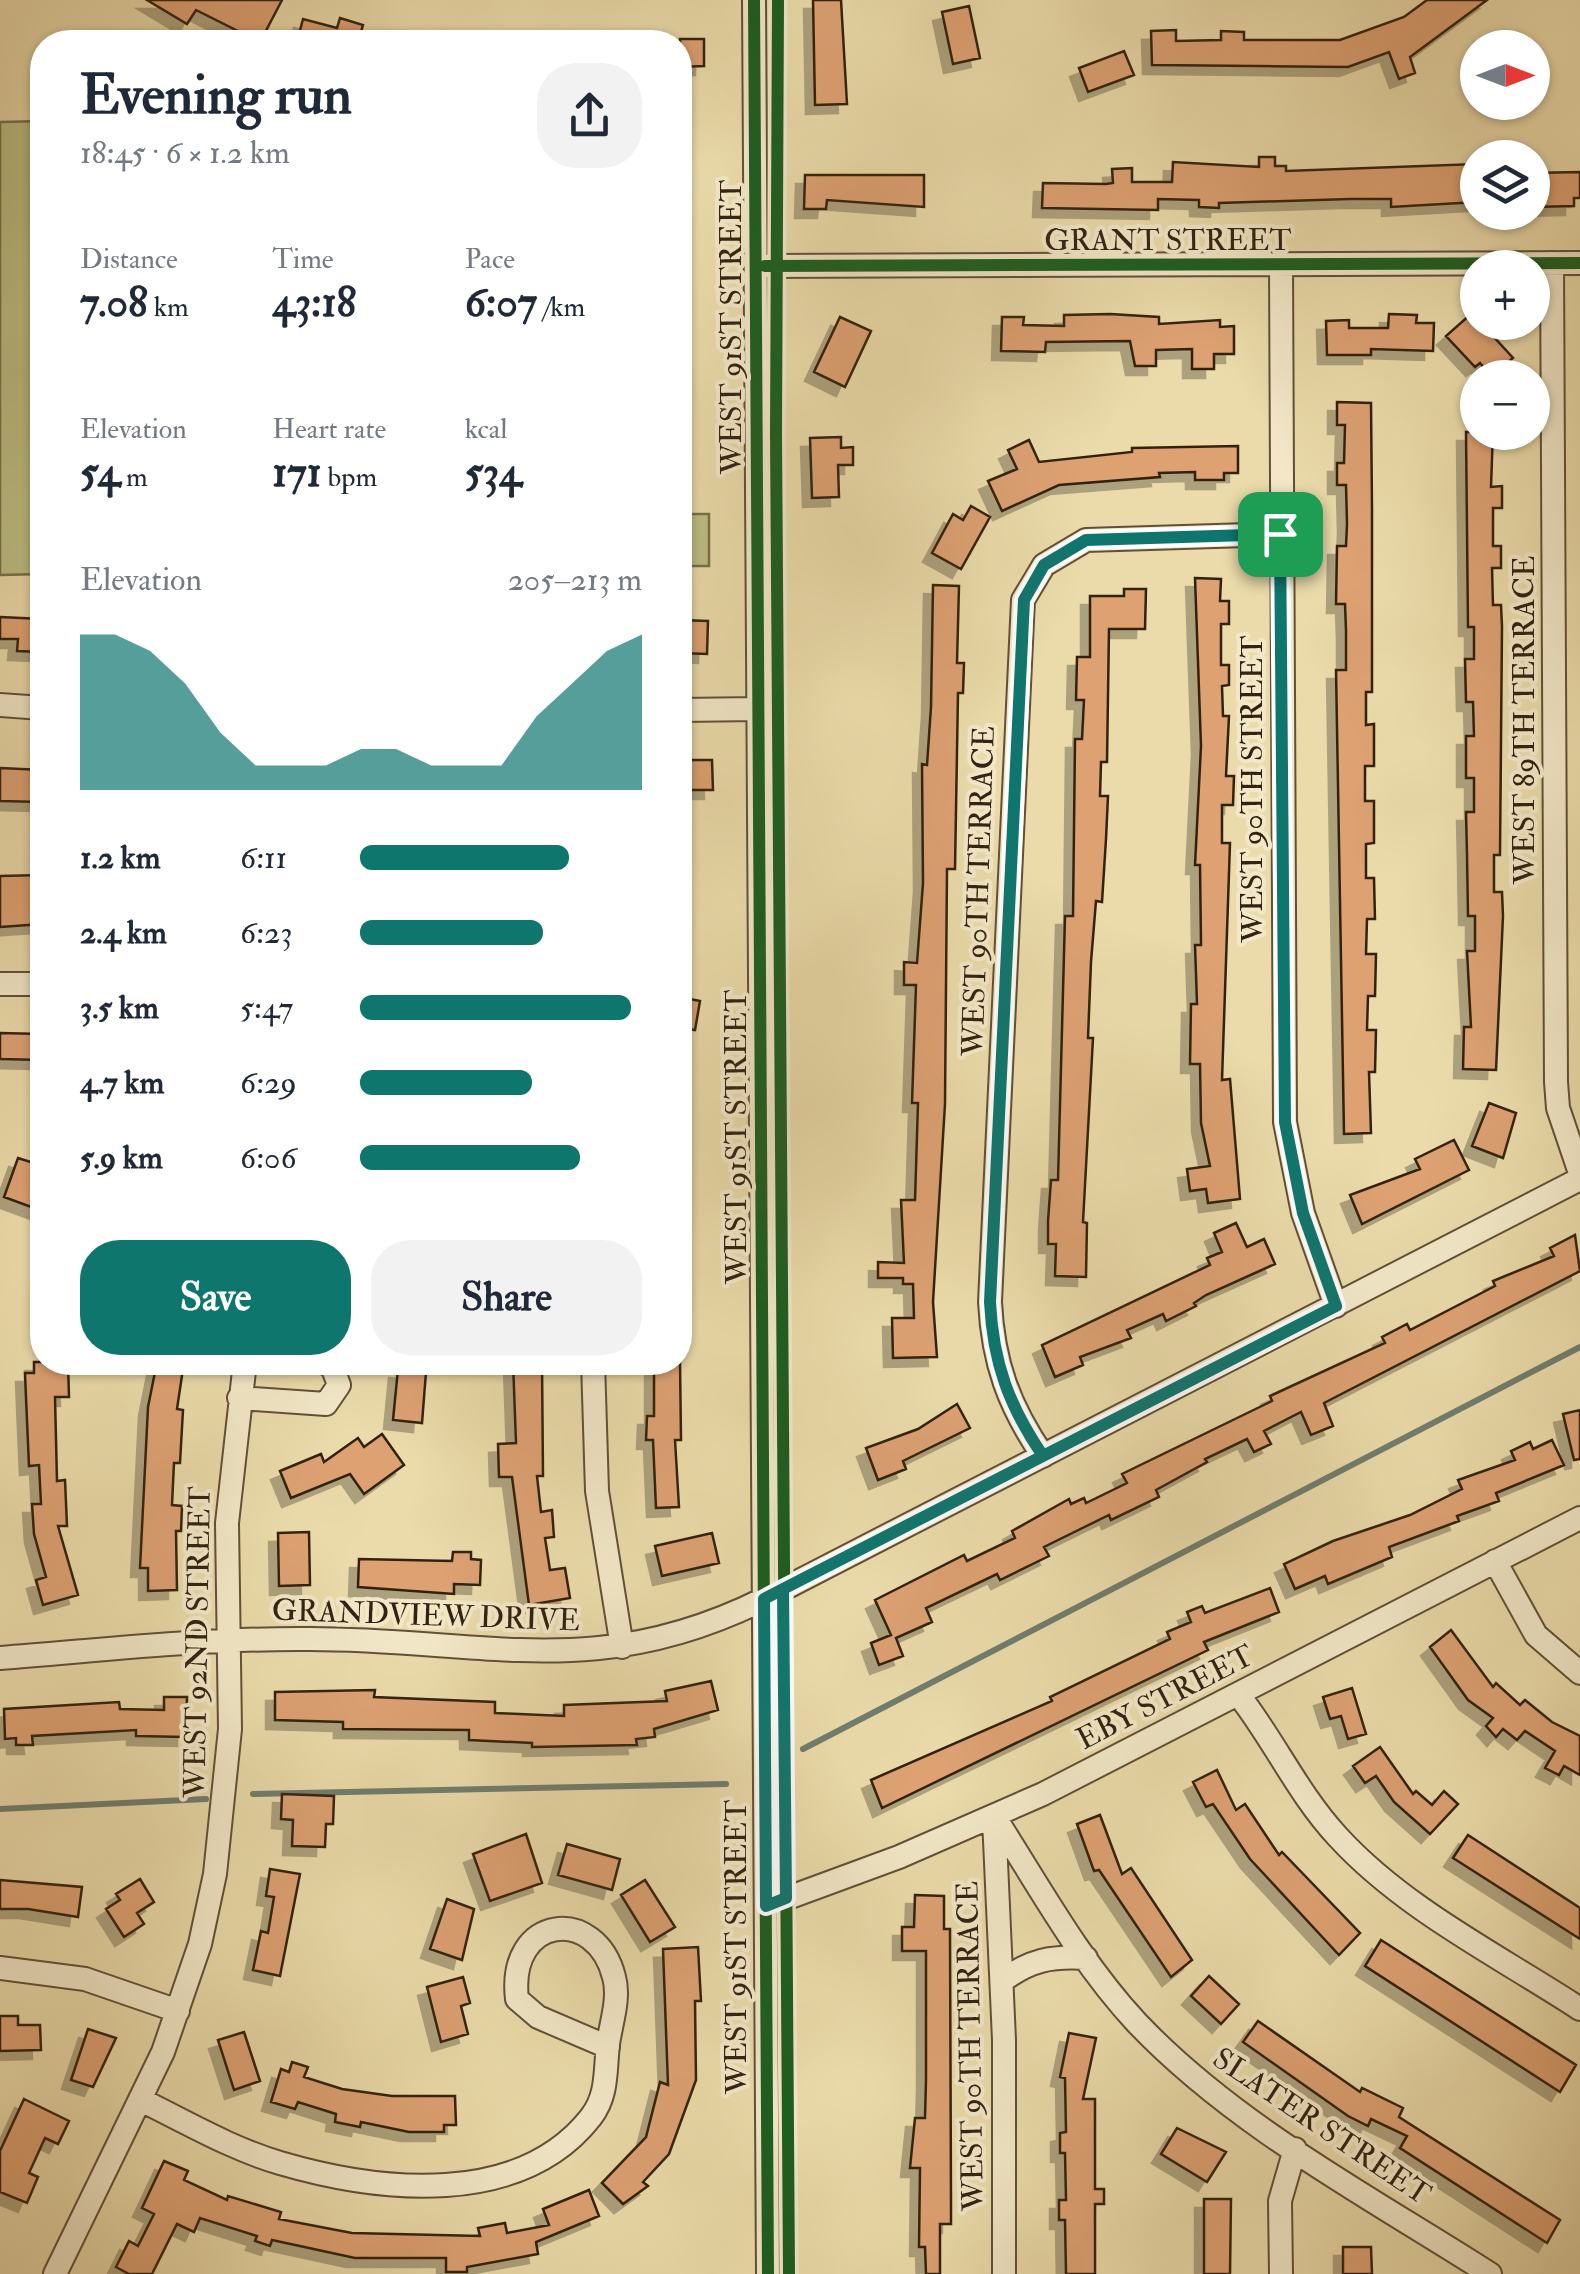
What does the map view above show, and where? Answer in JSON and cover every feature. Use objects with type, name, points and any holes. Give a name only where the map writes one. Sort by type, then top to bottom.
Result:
[{"type":"street","name":"WEST 91ST STREET","points":[[754,0],[768,2274]]},
{"type":"street","name":"WEST 89TH TERRACE","points":[[1552,263],[1556,1082],[1558,1108],[1580,1176]]},
{"type":"street","name":"GRANT STREET","points":[[756,266],[1580,263]]},
{"type":"street","name":"WEST 90TH STREET","points":[[1281,264],[1285,1122],[1303,1213],[1336,1306]]},
{"type":"street","name":"WEST 90TH TERRACE","points":[[1043,1456],[1018,1419],[1000,1378],[990,1302],[1024,600],[1044,565],[1086,540],[1280,534]]},
{"type":"street","points":[[0,706],[30,707]]},
{"type":"street","points":[[692,710],[758,710]]},
{"type":"street","points":[[0,984],[30,984]]},
{"type":"street","name":"GRANDVIEW DRIVE","points":[[0,1658],[229,1641],[385,1641],[524,1653],[578,1653],[678,1636],[764,1599],[1336,1306],[1580,1176]]},
{"type":"street","name":"WEST 92ND STREET","points":[[54,2274],[142,2100],[178,2010],[200,1944],[218,1859],[230,1730],[227,1523],[243,1375]]},
{"type":"street","points":[[239,1398],[326,1404],[339,1385],[335,1375]]},
{"type":"street","points":[[594,1375],[598,1491],[622,1646]]},
{"type":"street","name":"EBY STREET","points":[[766,1906],[900,1858],[994,1816],[1580,1518]]},
{"type":"street","points":[[1496,1561],[1536,1635],[1580,1673]]},
{"type":"street","points":[[1238,1694],[1303,1794],[1356,1855],[1404,1895],[1580,2009]]},
{"type":"street","name":"WEST 90TH TERRACE","points":[[994,1816],[1002,1981],[1004,2274]]},
{"type":"street","name":"SLATER STREET","points":[[994,1816],[1100,1980],[1170,2056],[1224,2101],[1490,2274]]},
{"type":"street","points":[[142,2100],[221,2140],[314,2172],[394,2183],[474,2181],[535,2164],[573,2137],[603,2098],[615,1977],[602,1950],[588,1934],[565,1930],[540,1934],[524,1946],[514,1974],[517,1999],[538,2017],[608,2047]]},
{"type":"street","points":[[1002,1981],[1023,1966],[1050,1956],[1086,1958]]},
{"type":"street","points":[[0,1968],[85,1979],[178,2010]]},
{"type":"street","points":[[1281,2274],[1280,2202],[1295,2149]]},
{"type":"green space","points":[[30,121],[30,574],[0,575],[0,122]]},
{"type":"green space","points":[[692,514],[709,514],[709,566],[692,566]]},
{"type":"building","points":[[147,0],[282,0],[266,30],[236,30],[196,10],[187,24]]},
{"type":"building","points":[[813,0],[841,0],[847,104],[815,105]]},
{"type":"building","points":[[1427,0],[1487,0],[1410,57],[1415,73],[1399,79],[1389,52],[1348,67],[1152,65],[1151,31],[1176,30],[1176,41],[1221,40],[1221,31],[1244,32],[1244,40],[1340,40],[1404,17]]},
{"type":"building","points":[[969,6],[980,58],[953,64],[942,12]]},
{"type":"building","points":[[340,18],[363,25],[362,30],[300,30],[303,19],[337,28]]},
{"type":"building","points":[[692,39],[704,39],[704,66],[692,66]]},
{"type":"building","points":[[1124,51],[1134,75],[1088,92],[1079,68]]},
{"type":"building","points":[[1259,157],[1275,157],[1275,166],[1286,166],[1286,171],[1460,165],[1460,203],[1391,207],[1391,199],[1350,199],[1219,203],[1219,208],[1199,207],[1199,200],[1158,199],[1158,210],[1042,208],[1043,183],[1113,183],[1112,169],[1132,168],[1132,182],[1172,182],[1173,162],[1259,167]]},
{"type":"building","points":[[1580,172],[1580,198],[1574,198],[1574,206],[1550,207],[1550,173]]},
{"type":"building","points":[[805,175],[924,175],[924,207],[827,200],[826,209],[804,209]]},
{"type":"building","points":[[1389,314],[1417,315],[1416,323],[1434,323],[1433,351],[1371,349],[1371,355],[1327,355],[1326,321],[1349,320],[1349,328],[1388,328]]},
{"type":"building","points":[[1064,315],[1159,317],[1159,324],[1220,320],[1220,327],[1234,326],[1234,354],[1214,354],[1214,369],[1192,369],[1192,349],[1156,350],[1156,366],[1135,366],[1130,341],[1046,342],[1045,352],[1001,351],[1002,317],[1024,317],[1023,325],[1064,326]]},
{"type":"building","points":[[840,317],[871,331],[845,387],[814,372]]},
{"type":"building","points":[[1460,324],[1460,340],[1497,340],[1513,358],[1468,360],[1446,336]]},
{"type":"building","points":[[1337,402],[1371,403],[1372,692],[1366,692],[1366,725],[1374,724],[1374,766],[1365,766],[1365,801],[1374,801],[1374,843],[1366,844],[1366,878],[1374,878],[1375,919],[1367,919],[1366,954],[1376,954],[1375,996],[1368,996],[1367,1030],[1376,1030],[1375,1072],[1369,1072],[1371,1133],[1344,1134],[1336,670],[1346,670],[1346,631],[1345,604],[1336,604],[1337,546],[1346,546],[1347,524],[1346,485],[1337,485],[1337,463],[1344,463],[1345,425],[1337,425]]},
{"type":"building","points":[[841,437],[841,448],[853,447],[853,465],[838,465],[839,497],[812,498],[810,438]]},
{"type":"building","points":[[1029,440],[1039,462],[1132,452],[1132,448],[1238,446],[1238,473],[1224,473],[1224,480],[1195,480],[1195,472],[1159,473],[1160,477],[1059,485],[1002,511],[988,481],[1017,469],[1008,450]]},
{"type":"building","points":[[1466,450],[1492,450],[1491,487],[1502,486],[1502,508],[1493,508],[1493,546],[1501,546],[1501,568],[1492,568],[1493,605],[1501,605],[1502,626],[1500,855],[1494,855],[1494,892],[1502,892],[1503,916],[1496,1070],[1463,1069],[1464,1027],[1471,1027],[1467,951],[1475,951],[1475,916],[1468,916],[1466,812],[1474,812],[1474,778],[1466,778],[1466,736],[1474,736],[1473,702],[1466,702],[1465,659],[1474,659],[1474,627],[1468,627]]},
{"type":"building","points":[[971,506],[990,517],[961,569],[932,553],[953,514],[963,520]]},
{"type":"building","points":[[1195,578],[1221,579],[1220,601],[1229,601],[1229,624],[1221,624],[1221,665],[1229,665],[1229,685],[1222,686],[1223,716],[1229,716],[1226,776],[1234,776],[1233,805],[1222,805],[1222,843],[1230,843],[1222,1080],[1230,1079],[1240,1199],[1208,1203],[1206,1189],[1190,1191],[1187,1169],[1210,1166],[1201,1123],[1200,1064],[1190,1064],[1191,1004],[1197,1004],[1195,945],[1201,945],[1200,865],[1195,865],[1201,746]]},
{"type":"building","points":[[933,585],[959,586],[957,663],[964,663],[963,693],[958,693],[955,869],[947,869],[945,1104],[933,1302],[937,1357],[893,1358],[892,1318],[914,1318],[913,1284],[903,1284],[903,1278],[878,1278],[878,1262],[904,1263],[901,1200],[915,1200],[918,1103],[912,1103],[916,985],[904,985],[904,962],[917,963],[923,883],[922,764],[927,765],[931,707]]},
{"type":"building","points":[[1124,589],[1146,589],[1145,629],[1109,629],[1107,762],[1101,762],[1100,796],[1108,796],[1106,839],[1102,902],[1096,901],[1088,1038],[1093,1038],[1083,1222],[1087,1223],[1086,1277],[1055,1276],[1056,1244],[1048,1244],[1048,1221],[1051,1180],[1058,1180],[1065,916],[1073,916],[1075,739],[1082,739],[1084,700],[1076,700],[1077,657],[1090,657],[1090,596],[1124,596]]},
{"type":"building","points":[[0,617],[30,618],[30,652],[17,651],[18,639],[0,639]]},
{"type":"building","points":[[692,620],[708,621],[707,654],[692,653]]},
{"type":"building","points":[[692,760],[712,760],[713,790],[692,790]]},
{"type":"building","points":[[0,768],[30,769],[30,802],[0,801]]},
{"type":"building","points":[[30,875],[30,925],[0,927],[0,876]]},
{"type":"building","points":[[692,999],[700,1001],[692,1030]]},
{"type":"building","points":[[0,1033],[30,1034],[30,1060],[0,1059]]},
{"type":"building","points":[[1489,1103],[1516,1113],[1503,1158],[1472,1146]]},
{"type":"building","points":[[1454,1140],[1469,1170],[1362,1224],[1350,1195],[1420,1169],[1415,1159]]},
{"type":"building","points":[[18,1158],[30,1162],[30,1207],[4,1197]]},
{"type":"building","points":[[1236,1223],[1247,1247],[1264,1239],[1275,1264],[1206,1295],[1194,1303],[1196,1306],[1166,1321],[1163,1314],[1127,1330],[1131,1338],[1080,1357],[1083,1365],[1055,1377],[1042,1345],[1210,1265],[1207,1258],[1222,1252],[1214,1233]]},
{"type":"building","points":[[1575,1235],[1580,1271],[1324,1403],[1333,1426],[1311,1435],[1301,1412],[1264,1431],[1271,1444],[1254,1452],[1247,1439],[1205,1459],[1207,1462],[1156,1490],[1159,1497],[1111,1520],[1109,1515],[1044,1547],[1049,1556],[1000,1580],[997,1574],[926,1608],[932,1622],[896,1638],[903,1656],[879,1665],[871,1643],[891,1635],[875,1600],[964,1555],[967,1561],[1015,1538],[1012,1531],[1069,1499],[1071,1504],[1084,1498],[1086,1503],[1127,1483],[1122,1474],[1272,1401],[1270,1396],[1385,1343],[1382,1337],[1407,1324],[1410,1330],[1495,1286],[1493,1281],[1554,1256],[1550,1248]]},
{"type":"building","points":[[25,1373],[68,1375],[69,1397],[55,1397],[57,1481],[65,1480],[67,1526],[58,1526],[78,1595],[43,1605],[36,1580],[46,1577],[34,1534],[32,1504],[41,1504],[39,1465],[29,1466]]},
{"type":"building","points":[[154,1375],[182,1375],[177,1409],[183,1410],[180,1463],[174,1463],[172,1505],[182,1506],[181,1531],[176,1531],[177,1590],[148,1591],[148,1568],[140,1568],[148,1407]]},
{"type":"building","points":[[397,1375],[426,1375],[422,1423],[393,1420]]},
{"type":"building","points":[[513,1375],[542,1375],[543,1476],[537,1476],[541,1512],[552,1510],[554,1537],[545,1538],[550,1570],[565,1568],[570,1598],[529,1605],[512,1477],[499,1477],[498,1444],[516,1443]]},
{"type":"building","points":[[654,1375],[680,1375],[681,1440],[675,1440],[679,1507],[656,1508],[653,1440],[646,1440],[647,1416],[654,1416]]},
{"type":"building","points":[[957,1404],[970,1428],[903,1461],[906,1469],[878,1480],[866,1448],[918,1429]]},
{"type":"building","points":[[1580,1410],[1580,1459],[1574,1460],[1563,1414]]},
{"type":"building","points":[[382,1434],[404,1465],[364,1494],[350,1474],[291,1498],[280,1471],[321,1454],[324,1462],[358,1438],[364,1447]]},
{"type":"building","points":[[1552,1440],[1564,1465],[1496,1493],[1499,1501],[1457,1516],[1459,1521],[1389,1547],[1392,1557],[1328,1584],[1325,1576],[1295,1589],[1284,1564],[1333,1541],[1410,1515],[1462,1489],[1458,1480],[1515,1460],[1511,1451],[1530,1442],[1533,1449]]},
{"type":"building","points":[[309,1532],[310,1585],[279,1586],[278,1533]]},
{"type":"building","points":[[712,1533],[719,1563],[662,1576],[655,1546]]},
{"type":"building","points":[[453,1552],[471,1552],[471,1559],[481,1560],[480,1585],[454,1584],[454,1594],[358,1587],[359,1559],[452,1561]]},
{"type":"building","points":[[1270,1588],[1279,1612],[1204,1642],[1208,1650],[882,1808],[871,1780],[1052,1701],[1050,1697],[1170,1639],[1167,1632],[1191,1622],[1187,1612],[1202,1606],[1205,1613]]},
{"type":"building","points":[[1451,1630],[1493,1687],[1496,1683],[1520,1705],[1525,1700],[1552,1722],[1580,1736],[1580,1775],[1564,1766],[1559,1775],[1545,1768],[1555,1751],[1525,1731],[1517,1740],[1503,1729],[1496,1737],[1486,1726],[1493,1718],[1468,1700],[1430,1647]]},
{"type":"building","points":[[711,1681],[718,1710],[654,1729],[655,1737],[636,1739],[637,1745],[532,1747],[532,1743],[469,1740],[469,1730],[343,1729],[343,1722],[275,1720],[275,1692],[375,1690],[374,1697],[495,1702],[495,1713],[564,1716],[564,1705],[667,1701],[665,1691]]},
{"type":"building","points":[[1352,1688],[1366,1734],[1348,1739],[1341,1716],[1330,1719],[1323,1697]]},
{"type":"building","points":[[164,1697],[187,1697],[186,1737],[136,1736],[136,1730],[32,1736],[33,1745],[16,1745],[16,1738],[5,1739],[4,1709],[119,1702],[120,1709],[164,1710]]},
{"type":"building","points":[[1380,1747],[1413,1794],[1416,1791],[1432,1805],[1444,1791],[1458,1804],[1430,1834],[1394,1802],[1376,1776],[1365,1783],[1353,1766]]},
{"type":"building","points":[[1217,1770],[1236,1810],[1245,1804],[1279,1855],[1282,1852],[1360,1933],[1339,1955],[1250,1859],[1213,1804],[1206,1807],[1193,1782]]},
{"type":"building","points":[[282,1794],[334,1796],[333,1824],[326,1824],[325,1847],[292,1846],[293,1820],[281,1819]]},
{"type":"building","points":[[1100,1815],[1122,1874],[1131,1868],[1192,1960],[1171,1977],[1099,1870],[1094,1871],[1077,1824]]},
{"type":"building","points":[[526,1834],[542,1883],[490,1901],[473,1854]]},
{"type":"building","points":[[1468,1835],[1580,1908],[1580,1939],[1453,1858]]},
{"type":"building","points":[[567,1844],[620,1859],[612,1890],[558,1875]]},
{"type":"building","points":[[270,1869],[300,1874],[280,1976],[253,1970],[261,1931],[268,1933],[274,1897],[266,1896]]},
{"type":"building","points":[[140,1879],[154,1902],[137,1913],[144,1924],[124,1937],[106,1909],[120,1900],[116,1894]]},
{"type":"building","points":[[0,1880],[82,1887],[78,1917],[0,1909]]},
{"type":"building","points":[[645,1880],[675,1927],[650,1942],[621,1895]]},
{"type":"building","points":[[915,1895],[944,1896],[944,1929],[950,1929],[951,2224],[940,2224],[940,2274],[926,2274],[925,2247],[919,2247],[920,2168],[910,2168],[915,2118],[925,2118],[926,2080],[926,1951],[902,1951],[902,1927],[914,1927]]},
{"type":"building","points":[[447,1899],[474,1909],[462,1960],[430,1949]]},
{"type":"building","points":[[1381,1940],[1576,2065],[1560,2092],[1365,1966]]},
{"type":"building","points":[[698,1947],[701,2001],[695,2001],[696,2080],[669,2154],[643,2182],[648,2186],[623,2204],[602,2183],[646,2137],[660,2082],[668,2085],[663,1949]]},
{"type":"building","points":[[1209,1976],[1239,2004],[1221,2024],[1191,1996]]},
{"type":"building","points":[[463,1977],[470,2003],[461,2006],[468,2034],[441,2042],[427,1987]]},
{"type":"building","points":[[0,2016],[18,2016],[18,2025],[40,2025],[41,2050],[0,2051]]},
{"type":"building","points":[[1258,2021],[1360,2092],[1362,2088],[1403,2108],[1399,2117],[1560,2220],[1547,2243],[1400,2148],[1407,2136],[1371,2119],[1368,2126],[1348,2116],[1243,2042]]},
{"type":"building","points":[[88,2029],[116,2038],[93,2087],[71,2080]]},
{"type":"building","points":[[244,2032],[260,2081],[234,2090],[218,2040]]},
{"type":"building","points":[[1069,2033],[1096,2038],[1083,2099],[1095,2099],[1095,2189],[1104,2189],[1104,2204],[1095,2204],[1095,2274],[1066,2274],[1065,2220],[1059,2220],[1059,2200],[1066,2200],[1065,2153],[1060,2153],[1060,2133],[1066,2132],[1065,2078],[1060,2077]]},
{"type":"building","points":[[292,2062],[308,2067],[304,2077],[342,2089],[392,2096],[455,2096],[456,2125],[444,2125],[444,2132],[409,2132],[361,2122],[360,2127],[335,2122],[336,2114],[298,2102],[295,2109],[271,2102],[281,2069],[289,2072]]},
{"type":"building","points":[[24,2099],[69,2121],[58,2144],[45,2138],[29,2173],[38,2177],[27,2203],[0,2192],[0,2151]]},
{"type":"building","points":[[1177,2128],[1226,2152],[1207,2182],[1161,2154]]},
{"type":"building","points":[[164,2161],[188,2171],[184,2180],[227,2200],[228,2196],[281,2212],[279,2219],[352,2233],[480,2236],[478,2228],[505,2223],[507,2233],[549,2225],[543,2209],[589,2190],[599,2216],[536,2242],[538,2254],[467,2267],[467,2272],[446,2272],[446,2258],[355,2258],[272,2240],[270,2246],[255,2241],[257,2236],[200,2218],[194,2232],[177,2224],[152,2274],[129,2274],[116,2267],[129,2241],[138,2246],[154,2214],[142,2208]]},
{"type":"building","points":[[1204,2199],[1231,2199],[1230,2274],[1204,2274]]},
{"type":"building","points":[[1343,2247],[1371,2247],[1372,2274],[1343,2274]]},
{"type":"waterway","points":[[803,1749],[1580,1347]]},
{"type":"waterway","points":[[253,1794],[726,1784]]},
{"type":"waterway","points":[[0,1809],[206,1799]]},
{"type":"cycle path","points":[[754,0],[768,2274]]},
{"type":"cycle path","points":[[778,0],[776,434],[789,2274]]},
{"type":"cycle path","points":[[765,266],[1580,263]]},
{"type":"route","points":[[1280,534],[1086,540],[1063,550],[1044,565],[1024,600],[990,1302],[1000,1378],[1018,1419],[1043,1456],[783,1589],[786,1898],[766,1906],[764,1599],[783,1589],[913,1522],[1043,1456],[1336,1306],[1303,1213],[1285,1122],[1280,534]]}]
